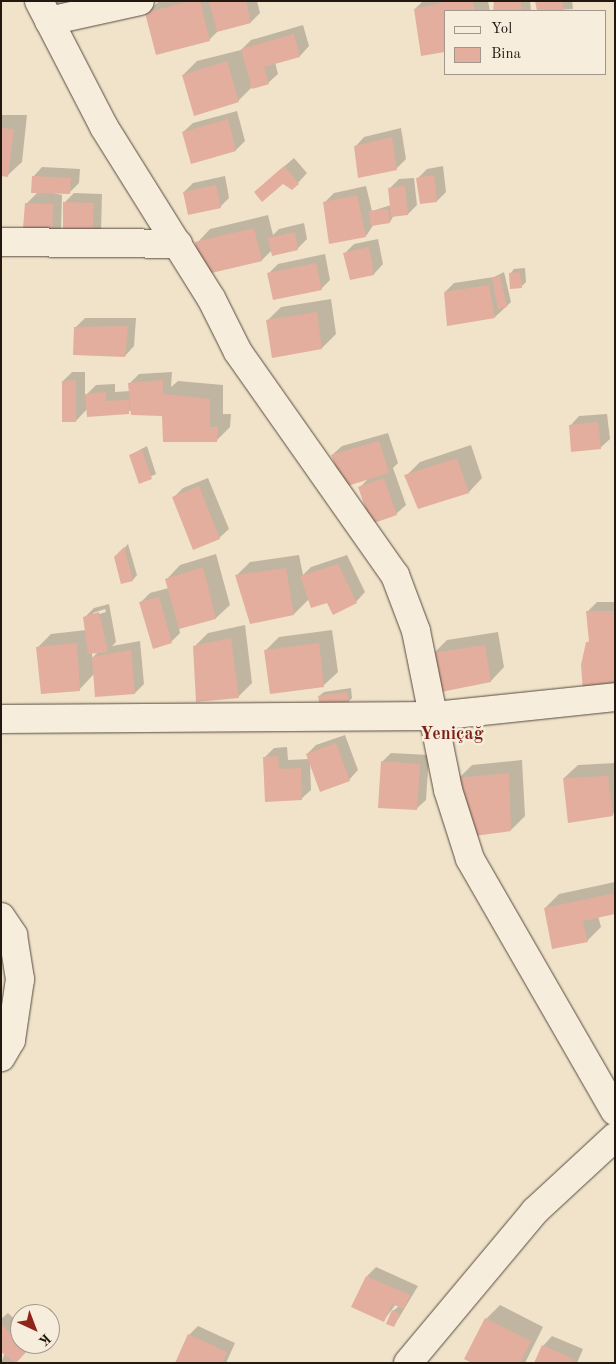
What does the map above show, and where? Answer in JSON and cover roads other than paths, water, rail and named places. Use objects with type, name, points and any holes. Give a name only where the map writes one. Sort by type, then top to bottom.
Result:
[{"type":"street","points":[[140,1],[44,11],[104,127],[211,298],[238,352],[395,575],[416,631],[435,716],[448,790],[470,859],[615,1111]]},
{"type":"street","points":[[1,242],[178,244]]},
{"type":"street","points":[[1,719],[435,716],[615,697]]},
{"type":"street","points":[[1,917],[13,935],[20,979],[11,1040],[1,1057]]},
{"type":"street","points":[[408,1363],[535,1211],[615,1137]]},
{"type":"district","name":"Yeniçağ","points":[[452,734]]}]
